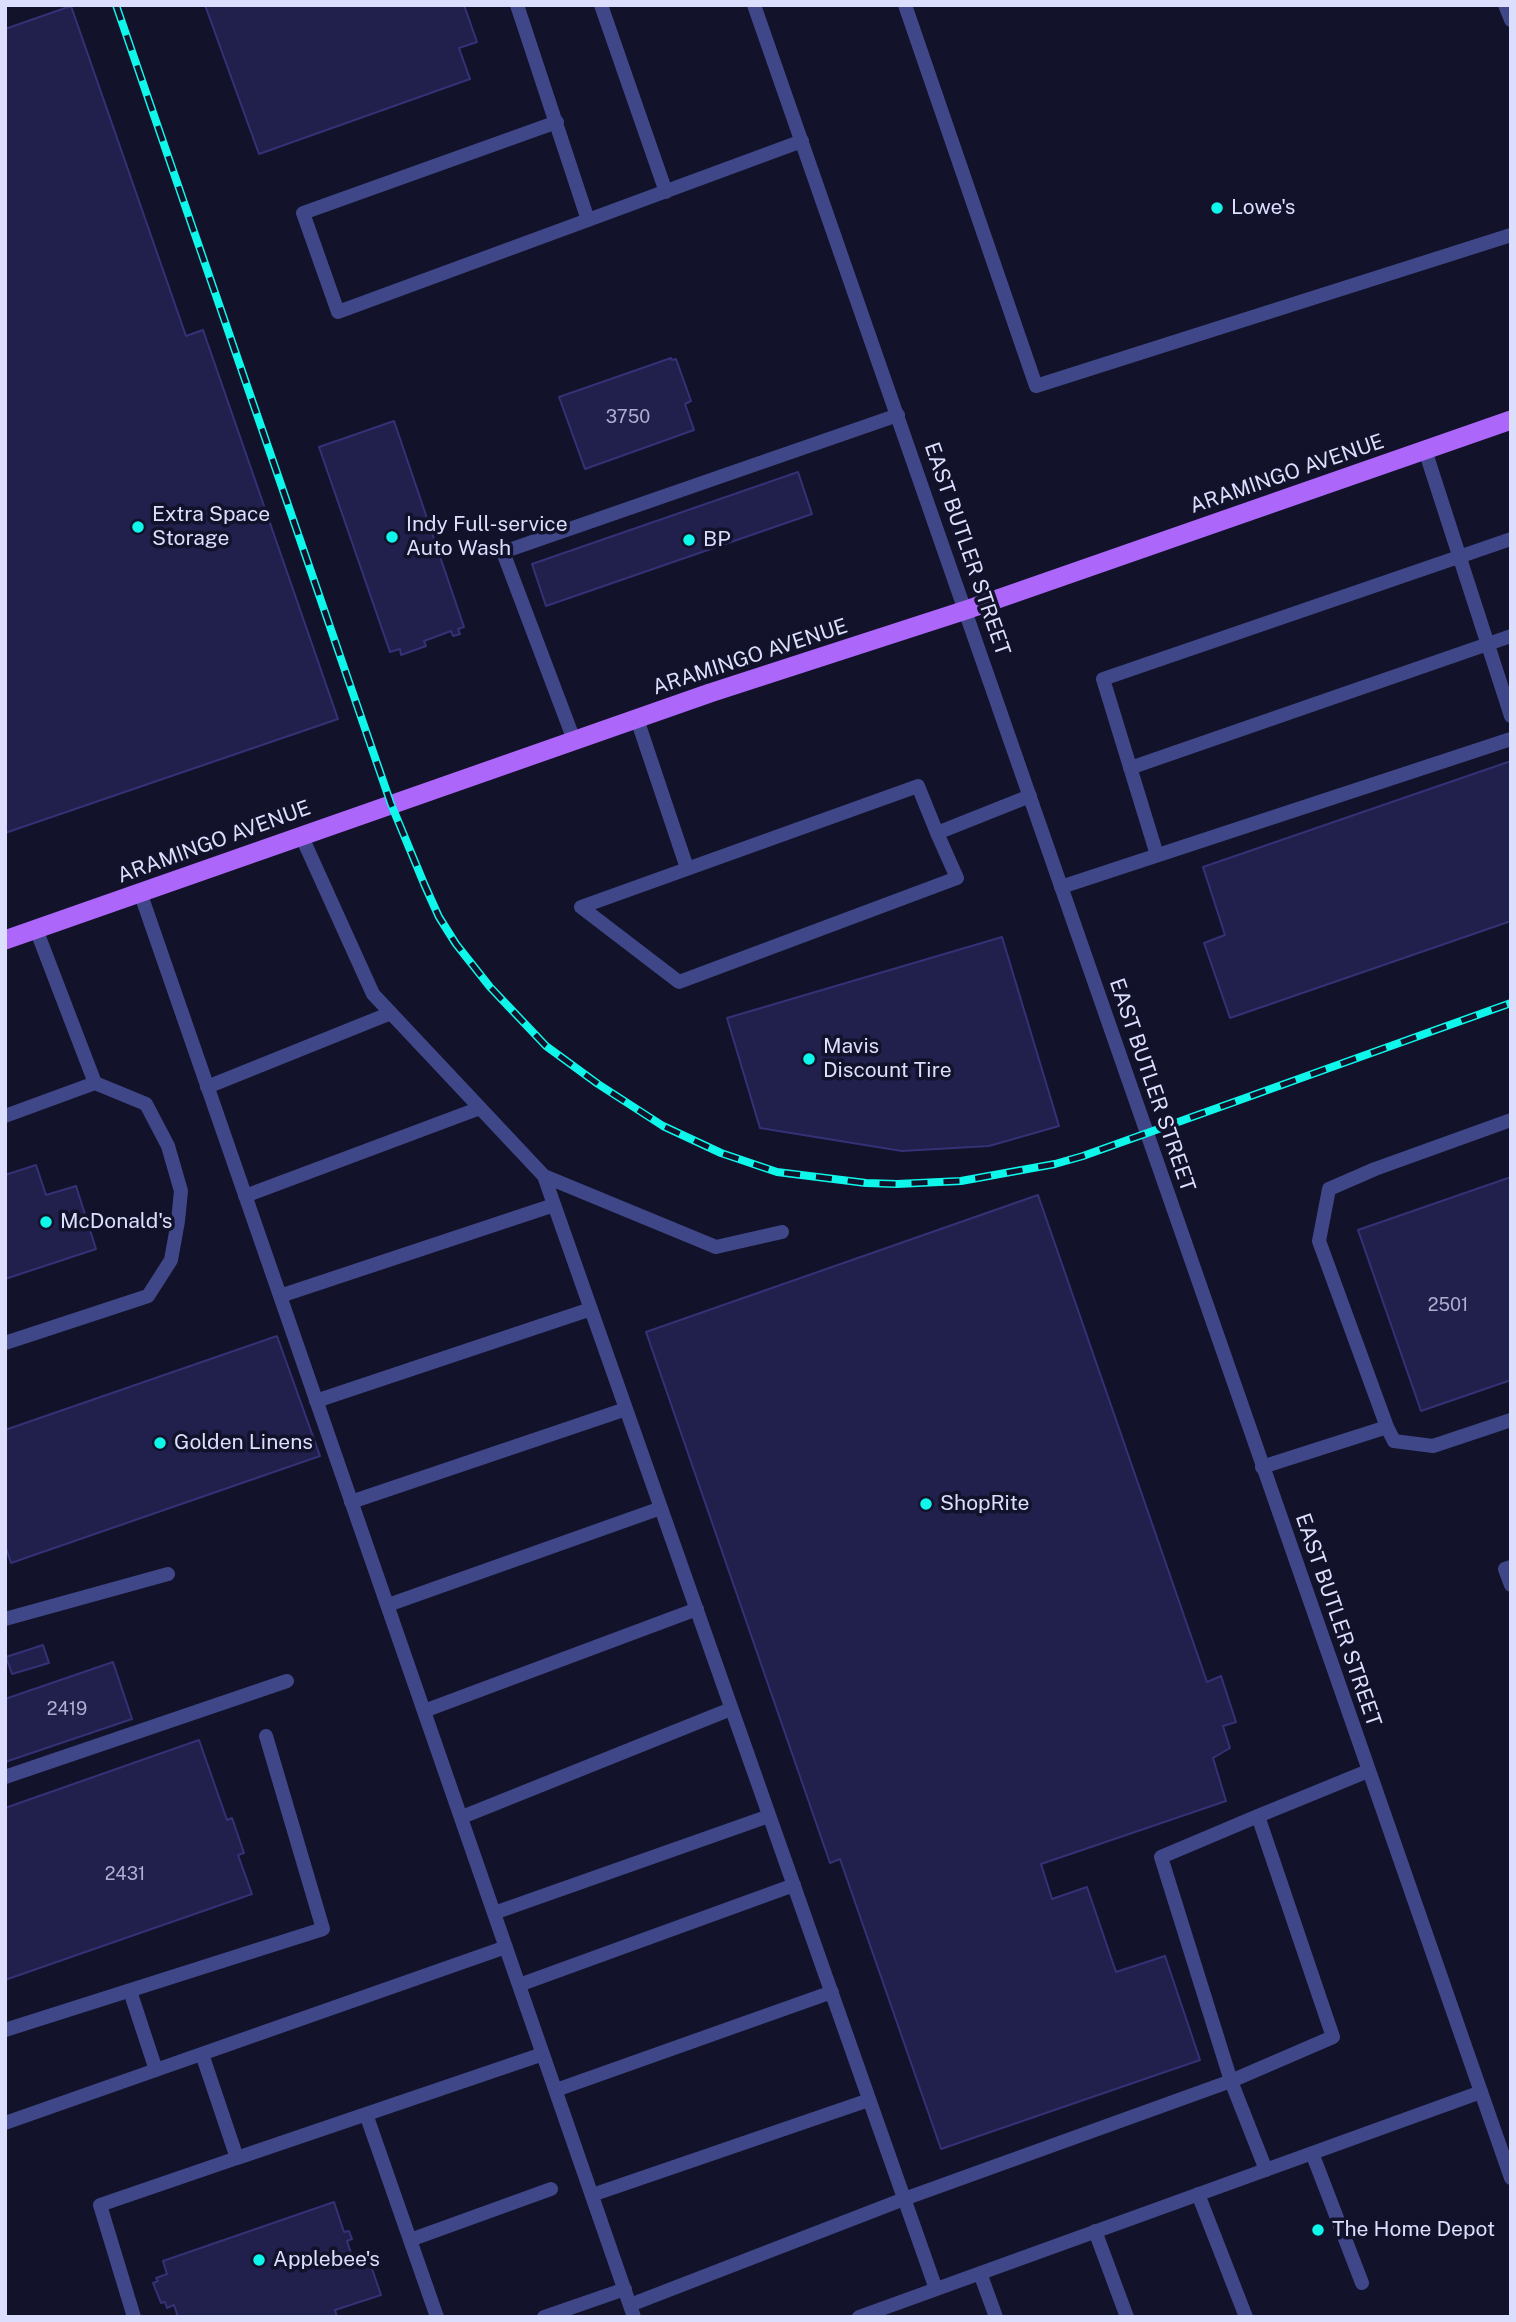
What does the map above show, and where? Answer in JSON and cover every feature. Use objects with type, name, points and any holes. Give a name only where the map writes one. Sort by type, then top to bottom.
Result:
[{"type":"main road","name":"ARAMINGO AVENUE","points":[[5,940],[574,740],[966,610],[1511,420]]},
{"type":"street","points":[[517,5],[588,220]]},
{"type":"street","points":[[601,5],[666,192]]},
{"type":"street","name":"EAST BUTLER STREET","points":[[754,5],[1511,2178]]},
{"type":"street","points":[[905,5],[1036,386],[1511,235]]},
{"type":"street","points":[[1505,5],[1511,20]]},
{"type":"street","points":[[557,122],[303,213],[338,312],[802,141]]},
{"type":"street","points":[[574,740],[503,552],[898,415]]},
{"type":"street","points":[[1425,450],[1511,716]]},
{"type":"street","points":[[1157,855],[1103,678],[1511,539]]},
{"type":"street","points":[[1130,768],[1511,636]]},
{"type":"street","points":[[637,719],[687,868]]},
{"type":"street","points":[[1061,887],[1511,739]]},
{"type":"street","points":[[918,786],[937,833],[957,878],[679,982],[582,906],[918,786]]},
{"type":"street","points":[[937,833],[1030,796]]},
{"type":"street","points":[[301,835],[373,994],[544,1176],[936,2289]]},
{"type":"street","points":[[140,892],[632,2311],[904,2199],[1231,2081],[1333,2037],[1258,1816]]},
{"type":"street","points":[[36,929],[95,1083]]},
{"type":"street","points":[[207,1087],[391,1013]]},
{"type":"street","points":[[5,1116],[95,1083],[146,1104],[168,1146],[181,1191],[171,1260],[148,1296],[5,1343]]},
{"type":"street","points":[[245,1196],[480,1108]]},
{"type":"street","points":[[1511,1120],[1375,1169],[1329,1189],[1319,1241],[1394,1441],[1433,1446],[1511,1420]]},
{"type":"street","points":[[544,1176],[716,1247],[782,1232]]},
{"type":"street","points":[[280,1296],[554,1205]]},
{"type":"street","points":[[316,1401],[591,1309]]},
{"type":"street","points":[[351,1502],[625,1409]]},
{"type":"street","points":[[1262,1467],[1387,1427]]},
{"type":"street","points":[[388,1605],[661,1508]]},
{"type":"street","points":[[1511,1567],[1505,1569],[1511,1585]]},
{"type":"street","points":[[5,1619],[168,1574]]},
{"type":"street","points":[[424,1711],[697,1609]]},
{"type":"street","points":[[5,1777],[287,1682]]},
{"type":"street","points":[[461,1817],[731,1709]]},
{"type":"street","points":[[5,2030],[323,1929],[266,1737]]},
{"type":"street","points":[[1266,2170],[1231,2081],[1161,1857],[1368,1771]]},
{"type":"street","points":[[494,1913],[769,1816]]},
{"type":"street","points":[[519,1985],[794,1885]]},
{"type":"street","points":[[5,2123],[506,1947]]},
{"type":"street","points":[[130,1991],[156,2070]]},
{"type":"street","points":[[556,2090],[832,1992]]},
{"type":"street","points":[[202,2054],[237,2158]]},
{"type":"street","points":[[134,2317],[100,2205],[543,2054]]},
{"type":"street","points":[[859,2317],[885,2312],[936,2289],[1481,2092]]},
{"type":"street","points":[[592,2195],[869,2100]]},
{"type":"street","points":[[366,2114],[436,2317]]},
{"type":"street","points":[[1312,2154],[1362,2283]]},
{"type":"street","points":[[410,2240],[551,2189]]},
{"type":"street","points":[[1198,2194],[1246,2317]]},
{"type":"street","points":[[1095,2231],[1127,2317]]},
{"type":"street","points":[[980,2273],[996,2317]]},
{"type":"street","points":[[544,2317],[625,2289]]},
{"type":"building","points":[[205,5],[464,5],[477,42],[459,48],[470,79],[259,154]]},
{"type":"building","name":"Extra Space Storage","points":[[71,6],[186,336],[203,330],[338,719],[5,833],[5,29]]},
{"type":"building","points":[[671,358],[676,359],[691,401],[685,404],[694,430],[585,469],[559,397]]},
{"type":"building","name":"Indy Full-service Auto Wash","points":[[394,421],[464,627],[458,629],[460,634],[453,636],[451,631],[424,641],[426,646],[401,655],[400,649],[390,652],[319,447]]},
{"type":"building","points":[[798,472],[812,514],[546,606],[532,564]]},
{"type":"building","points":[[1511,761],[1511,921],[1230,1018],[1204,943],[1225,935],[1203,867]]},
{"type":"building","points":[[1002,937],[1059,1126],[989,1146],[902,1151],[760,1128],[727,1018]]},
{"type":"building","name":"McDonald's","points":[[36,1165],[46,1195],[76,1186],[96,1249],[5,1279],[5,1175]]},
{"type":"building","points":[[1511,1177],[1511,1380],[1421,1411],[1358,1230]]},
{"type":"building","name":"ShopRite","points":[[1038,1195],[1207,1682],[1221,1676],[1236,1722],[1223,1726],[1230,1748],[1213,1758],[1226,1801],[1041,1864],[1052,1899],[1087,1887],[1116,1972],[1165,1956],[1200,2060],[941,2149],[840,1859],[830,1863],[646,1332]]},
{"type":"building","name":"Golden Linens","points":[[277,1336],[320,1456],[11,1563],[5,1545],[5,1430]]},
{"type":"building","points":[[43,1645],[49,1663],[12,1674],[6,1657]]},
{"type":"building","points":[[113,1662],[132,1719],[5,1762],[5,1699]]},
{"type":"building","points":[[199,1740],[227,1820],[232,1818],[244,1853],[238,1855],[252,1894],[5,1980],[5,1808]]},
{"type":"building","name":"Applebee's","points":[[334,2202],[344,2232],[349,2231],[352,2239],[347,2241],[355,2265],[369,2260],[381,2295],[335,2310],[337,2317],[178,2317],[174,2305],[167,2308],[165,2302],[161,2303],[153,2283],[158,2281],[156,2278],[167,2274],[163,2261]]},
{"type":"railway","points":[[116,5],[391,804],[425,886],[439,917],[456,944],[490,987],[546,1046],[598,1084],[663,1126],[721,1153],[777,1172],[866,1183],[961,1181],[1055,1164],[1083,1156],[1511,1003]]},
{"type":"place","name":"Lowe's","points":[[1217,208]]},
{"type":"place","name":"Extra Space Storage","points":[[138,527]]},
{"type":"place","name":"Indy Full-service Auto Wash","points":[[392,537]]},
{"type":"place","name":"BP","points":[[689,540]]},
{"type":"place","name":"Mavis Discount Tire","points":[[809,1059]]},
{"type":"place","name":"McDonald's","points":[[46,1222]]},
{"type":"place","name":"Golden Linens","points":[[160,1443]]},
{"type":"place","name":"ShopRite","points":[[926,1504]]},
{"type":"place","name":"The Home Depot","points":[[1318,2230]]},
{"type":"place","name":"Applebee's","points":[[259,2260]]}]
